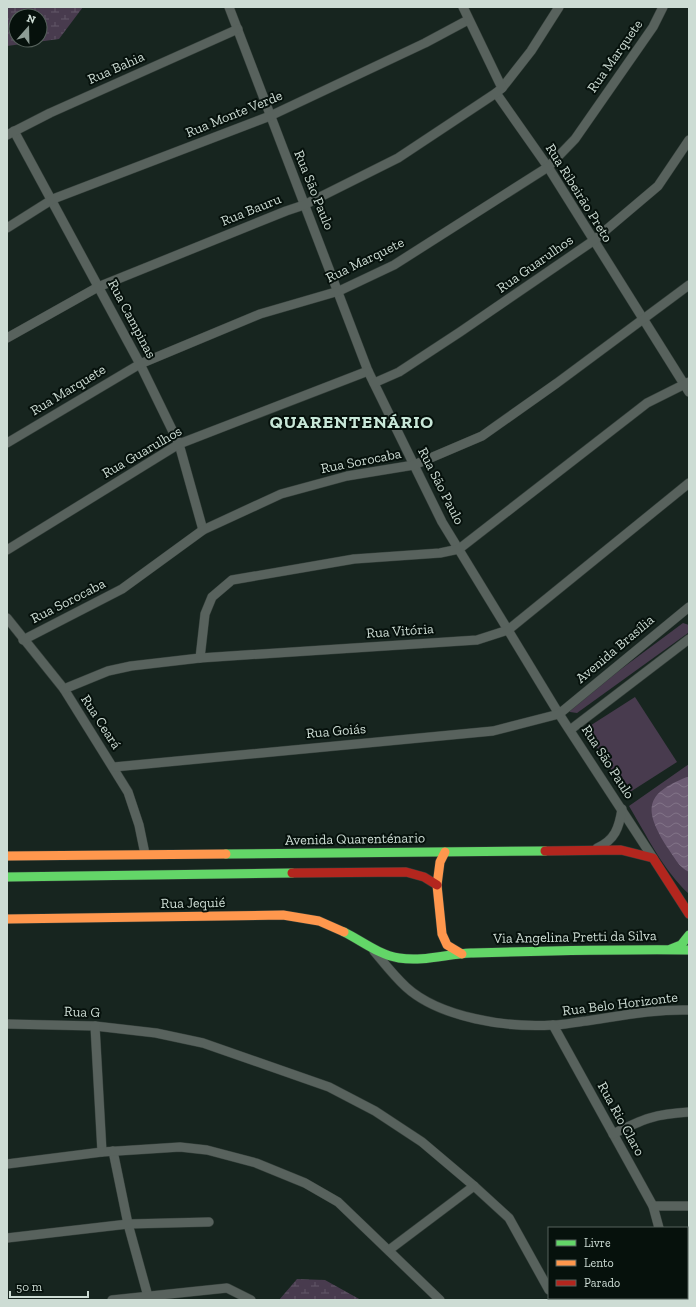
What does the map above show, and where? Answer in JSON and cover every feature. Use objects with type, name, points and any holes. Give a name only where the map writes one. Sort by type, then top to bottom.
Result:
[{"type":"main road","name":"Avenida Quarenténario","points":[[7,856],[620,850],[653,858]]},
{"type":"main road","points":[[445,852],[440,862],[437,885],[444,940],[452,949],[462,954]]},
{"type":"main road","points":[[653,858],[685,901],[689,914]]},
{"type":"main road","points":[[7,877],[406,872],[424,877],[437,885]]},
{"type":"main road","name":"Rua Jequié","points":[[7,919],[283,915],[316,920],[344,932],[371,948],[394,958],[408,960],[462,954]]},
{"type":"main road","points":[[668,949],[681,945],[689,935]]},
{"type":"main road","name":"Via Angelina Pretti da Silva","points":[[462,954],[668,949],[689,950]]},
{"type":"street","name":"Rua São Paulo","points":[[229,7],[304,206],[339,291],[368,371],[442,522],[559,714],[653,858]]},
{"type":"street","name":"Rua Ribeirão Preto","points":[[463,7],[499,90],[593,241],[687,386]]},
{"type":"street","name":"Rua Bauru","points":[[7,338],[98,286],[286,211],[304,206],[398,158],[499,90],[531,51],[559,7]]},
{"type":"street","name":"Rua Marquete","points":[[7,443],[140,364],[260,314],[339,291],[394,265],[548,167],[575,139],[653,27],[663,7]]},
{"type":"street","name":"Rua Monte Verde","points":[[7,228],[53,199],[270,116],[425,43],[468,20]]},
{"type":"street","name":"Rua Bahia","points":[[11,133],[50,113],[238,29]]},
{"type":"street","name":"Rua Campinas","points":[[11,133],[53,199],[140,364],[179,444],[203,530]]},
{"type":"street","name":"Rua Guarulhos","points":[[374,383],[399,372],[593,241],[658,186],[689,140]]},
{"type":"street","name":"Rua Sorocaba","points":[[23,640],[122,589],[203,530],[281,494],[347,476],[414,465],[482,436],[689,285]]},
{"type":"street","name":"Rua Guarulhos","points":[[7,550],[179,444],[368,371]]},
{"type":"street","points":[[200,658],[206,614],[212,597],[232,580],[354,559],[440,553],[459,549],[647,403],[687,386]]},
{"type":"street","name":"Rua Vitória","points":[[64,689],[108,671],[131,666],[200,658],[478,640],[508,630],[689,483]]},
{"type":"street","points":[[686,609],[689,619]]},
{"type":"street","name":"Avenida Brasília","points":[[559,714],[686,609]]},
{"type":"street","name":"Rua Ceará","points":[[7,618],[23,640],[64,689],[114,767],[128,792],[139,825],[145,854]]},
{"type":"street","points":[[570,730],[689,639]]},
{"type":"street","name":"Rua Goiás","points":[[114,767],[492,731],[559,714]]},
{"type":"street","points":[[592,851],[607,844],[613,838],[618,830],[622,809]]},
{"type":"street","name":"Rua Belo Horizonte","points":[[371,948],[406,987],[422,999],[447,1010],[472,1018],[502,1023],[553,1025],[622,1015],[689,1010]]},
{"type":"street","name":"Rua G","points":[[7,1024],[95,1026],[156,1033],[203,1043],[329,1087],[375,1111],[422,1142],[509,1218],[548,1288]]},
{"type":"street","name":"Rua Rio Claro","points":[[553,1025],[653,1206],[659,1227]]},
{"type":"street","points":[[95,1026],[102,1152]]},
{"type":"street","points":[[613,1134],[643,1118],[658,1114],[689,1112]]},
{"type":"street","points":[[7,1164],[102,1152],[180,1147],[207,1150],[256,1163],[305,1183],[338,1202],[440,1300]]},
{"type":"street","points":[[113,1152],[128,1224],[149,1298]]},
{"type":"street","points":[[389,1250],[474,1186]]},
{"type":"street","points":[[653,1206],[689,1206]]},
{"type":"street","points":[[7,1238],[128,1224],[209,1222]]},
{"type":"street","points":[[112,1300],[149,1298],[227,1288],[251,1300]]},
{"type":"green space","points":[[7,7],[83,7],[59,39],[48,40],[48,8],[8,8],[8,46]]},
{"type":"green space","points":[[683,623],[689,625],[688,633],[577,713],[570,712],[570,707]]},
{"type":"green space","points":[[635,697],[677,762],[627,794],[585,729]]},
{"type":"green space","points":[[689,764],[689,894],[663,864],[629,806]]},
{"type":"green space","points":[[297,1279],[325,1280],[361,1300],[279,1300]]},
{"type":"water","points":[[689,777],[689,872],[679,864],[667,847],[654,823],[652,813],[652,804],[662,790]]},
{"type":"traffic: fast","points":[[226,854],[545,851]]},
{"type":"traffic: fast","points":[[7,877],[292,873]]},
{"type":"traffic: fast","points":[[344,932],[384,954],[408,959],[471,953],[689,950]]},
{"type":"traffic: fast","points":[[671,949],[681,945],[689,935]]},
{"type":"traffic: slow","points":[[445,852],[440,862],[437,885],[442,934],[447,945],[462,954]]},
{"type":"traffic: slow","points":[[7,856],[226,854]]},
{"type":"traffic: slow","points":[[7,919],[283,915],[319,921],[344,932]]},
{"type":"traffic: jam","points":[[545,851],[621,850],[653,858],[689,914]]},
{"type":"traffic: jam","points":[[292,873],[406,872],[424,877],[437,885]]},
{"type":"district","name":"QUARENTENÁRIO","points":[[352,422]]}]
